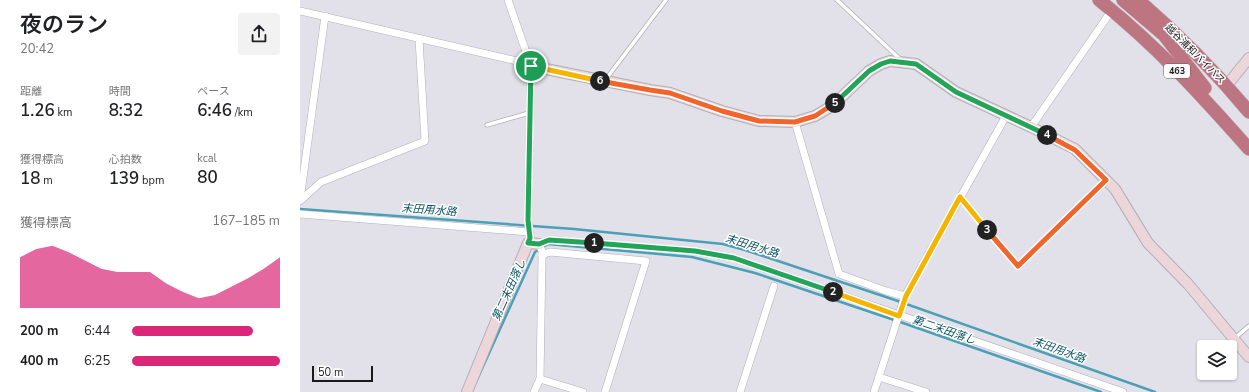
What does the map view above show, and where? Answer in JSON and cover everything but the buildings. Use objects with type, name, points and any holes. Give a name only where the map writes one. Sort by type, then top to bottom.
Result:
[{"type":"highway","name":"463","points":[[1099,0],[1153,47],[1195,88],[1249,149]]},
{"type":"highway","points":[[1122,0],[1164,35],[1218,106],[1220,116]]},
{"type":"highway","name":"越谷浦和バイパス","points":[[1138,0],[1189,46],[1227,86],[1249,112]]},
{"type":"street","points":[[467,392],[530,238],[528,220],[531,65],[508,0]]},
{"type":"street","points":[[1031,127],[1112,10],[1122,0]]},
{"type":"street","points":[[300,11],[531,65],[604,81],[670,93],[722,111],[759,121],[795,122],[815,116],[832,106],[874,68],[890,61],[916,64],[956,92],[1031,127],[1075,150],[1115,190],[1148,243],[1188,284],[1249,358]]},
{"type":"street","points":[[300,200],[325,16]]},
{"type":"street","points":[[300,200],[321,182],[424,141],[419,40]]},
{"type":"street","points":[[1227,86],[1249,58]]},
{"type":"street","points":[[874,392],[906,296],[1006,116]]},
{"type":"street","points":[[795,122],[839,274],[886,291],[906,296]]},
{"type":"street","points":[[300,214],[529,232]]},
{"type":"street","points":[[528,243],[539,244],[549,240],[695,251],[734,258],[1123,392]]},
{"type":"street","points":[[534,392],[540,379],[542,255],[539,244]]},
{"type":"street","points":[[542,255],[550,252],[646,261],[605,392]]},
{"type":"street","points":[[740,392],[774,286]]},
{"type":"street","points":[[879,376],[926,392]]},
{"type":"street","points":[[540,379],[583,392]]},
{"type":"lane","points":[[604,81],[666,0]]},
{"type":"lane","points":[[838,0],[903,62]]},
{"type":"lane","points":[[487,125],[529,113]]},
{"type":"lane","points":[[960,197],[1018,266],[1106,180]]},
{"type":"lane","points":[[1234,339],[1249,326]]},
{"type":"waterway","name":"末田用水路","points":[[300,209],[574,229],[723,244],[895,300],[1155,392]]},
{"type":"waterway","name":"第二末田落し","points":[[476,382],[535,252],[548,244],[692,257],[755,273],[1101,392]]},
{"type":"route","points":[[890,61],[916,64],[956,92],[1058,140],[1075,150],[1106,180],[1018,266],[960,197],[922,264],[902,305],[899,316],[734,258],[695,251],[549,240],[539,244],[528,243],[530,238],[528,220],[531,66],[670,93],[722,111],[759,121],[795,122],[815,116],[832,106],[869,71],[881,64],[890,61]]}]
